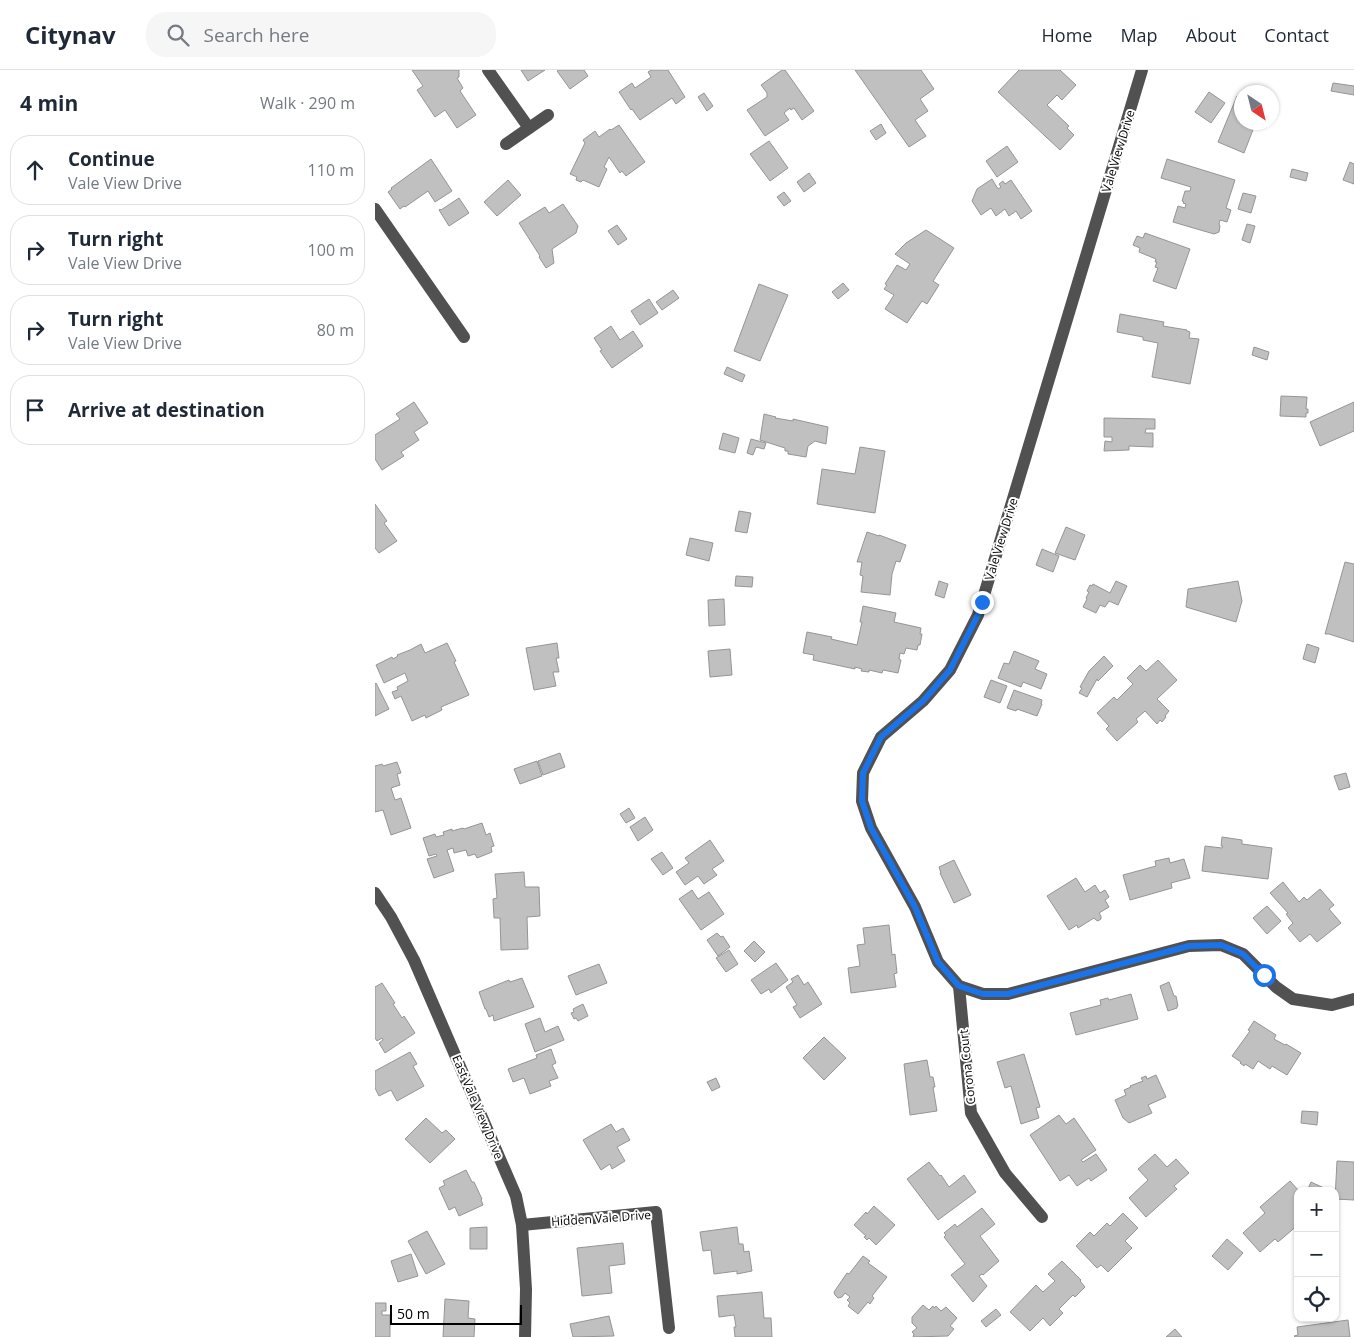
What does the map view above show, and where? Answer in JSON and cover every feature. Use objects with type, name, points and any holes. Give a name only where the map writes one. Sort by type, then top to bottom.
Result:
[{"type":"street","points":[[487,70],[529,128]]},
{"type":"street","name":"Vale View Drive","points":[[959,986],[938,962],[915,907],[871,828],[862,801],[863,773],[881,737],[923,701],[950,670],[978,615],[1142,70]]},
{"type":"street","points":[[506,144],[548,115]]},
{"type":"street","points":[[375,209],[464,337]]},
{"type":"street","name":"East Vale View Drive","points":[[375,893],[415,960],[516,1196],[522,1224],[525,1337]]},
{"type":"street","points":[[959,986],[983,994],[1008,994],[1189,946],[1221,945],[1243,954],[1276,987],[1293,999],[1332,1005],[1354,999]]},
{"type":"street","name":"Corona Court","points":[[959,986],[971,1113],[1005,1172],[1042,1217]]},
{"type":"street","name":"Hidden Vale Drive","points":[[522,1224],[656,1212],[669,1328]]},
{"type":"building","points":[[412,70],[459,70],[459,77],[457,78],[463,88],[460,91],[476,115],[457,128],[445,110],[435,117],[417,90],[423,86]]},
{"type":"building","points":[[521,70],[545,70],[528,81]]},
{"type":"building","points":[[584,70],[588,76],[570,89],[557,71]]},
{"type":"building","points":[[651,70],[668,70],[685,97],[676,104],[672,98],[640,120],[619,92],[632,83],[635,88],[651,77],[648,72]]},
{"type":"building","points":[[782,70],[785,70],[814,111],[802,120],[794,108],[791,110],[790,108],[784,113],[789,120],[765,136],[747,110],[767,97],[767,93],[761,85]]},
{"type":"building","points":[[855,70],[921,70],[934,89],[920,99],[928,111],[915,120],[926,136],[909,147]]},
{"type":"building","points":[[1019,70],[1060,70],[1076,85],[1062,100],[1057,95],[1047,105],[1069,126],[1067,128],[1074,135],[1060,150],[998,92]]},
{"type":"building","points":[[1333,83],[1354,86],[1354,95],[1331,91]]},
{"type":"building","points":[[1209,92],[1225,103],[1211,123],[1195,112]]},
{"type":"building","points":[[704,93],[713,106],[707,111],[698,97]]},
{"type":"building","points":[[1234,103],[1234,130],[1253,130],[1244,153],[1218,142]]},
{"type":"building","points":[[881,124],[886,133],[876,140],[870,131]]},
{"type":"building","points":[[619,125],[645,162],[626,176],[622,171],[620,173],[609,157],[604,167],[607,169],[599,187],[583,180],[581,182],[576,180],[577,177],[570,174],[585,143],[583,140],[595,131],[599,137]]},
{"type":"building","points":[[769,141],[788,168],[770,181],[750,154]]},
{"type":"building","points":[[1007,146],[1018,162],[997,177],[986,161]]},
{"type":"building","points":[[431,159],[452,191],[435,202],[428,191],[400,209],[388,192]]},
{"type":"building","points":[[1167,159],[1235,180],[1226,208],[1231,210],[1227,222],[1220,220],[1219,232],[1214,234],[1173,222],[1178,206],[1185,208],[1186,204],[1182,201],[1185,191],[1190,191],[1191,187],[1161,178]]},
{"type":"building","points":[[1350,162],[1354,164],[1354,184],[1343,180]]},
{"type":"building","points":[[1292,169],[1308,173],[1306,181],[1290,177]]},
{"type":"building","points":[[809,173],[816,183],[804,192],[797,182]]},
{"type":"building","points":[[992,179],[998,189],[1001,187],[999,184],[1003,181],[1005,184],[1011,180],[1032,211],[1021,219],[1016,211],[1009,216],[1005,209],[996,216],[991,208],[981,215],[972,201],[977,189]]},
{"type":"building","points":[[508,180],[521,195],[497,216],[484,202]]},
{"type":"building","points":[[784,192],[791,201],[784,206],[777,197]]},
{"type":"building","points":[[1243,193],[1256,196],[1251,213],[1238,209]]},
{"type":"building","points":[[459,198],[469,213],[449,226],[439,210]]},
{"type":"building","points":[[563,204],[578,226],[576,233],[552,249],[554,263],[546,268],[519,223],[545,207],[549,213]]},
{"type":"building","points":[[1247,224],[1255,226],[1250,243],[1242,240]]},
{"type":"building","points":[[617,225],[627,239],[618,245],[608,231]]},
{"type":"building","points":[[926,230],[954,248],[933,281],[939,285],[927,304],[922,301],[907,323],[885,309],[894,295],[884,289],[887,285],[885,284],[897,265],[906,270],[910,264],[895,254],[906,243]]},
{"type":"building","points":[[1145,233],[1190,249],[1176,289],[1153,281],[1158,268],[1155,267],[1156,259],[1139,252],[1140,248],[1133,245],[1137,236],[1143,238]]},
{"type":"building","points":[[843,283],[849,290],[838,299],[832,292]]},
{"type":"building","points":[[759,284],[788,295],[760,361],[734,351]]},
{"type":"building","points":[[673,290],[679,298],[662,310],[656,302]]},
{"type":"building","points":[[649,299],[658,313],[640,325],[631,311]]},
{"type":"building","points":[[1120,314],[1164,322],[1163,326],[1187,330],[1190,332],[1189,338],[1199,339],[1190,384],[1152,377],[1158,343],[1143,340],[1143,337],[1117,332]]},
{"type":"building","points":[[611,326],[620,340],[633,331],[643,346],[612,368],[600,351],[602,350],[594,338]]},
{"type":"building","points":[[1254,347],[1269,352],[1267,360],[1252,355]]},
{"type":"building","points":[[727,367],[745,375],[742,382],[724,374]]},
{"type":"building","points":[[1281,396],[1307,397],[1306,409],[1308,409],[1308,413],[1306,413],[1306,417],[1280,416]]},
{"type":"building","points":[[414,402],[428,423],[414,432],[419,440],[401,452],[404,456],[382,470],[375,459],[375,435],[400,419],[396,414]]},
{"type":"building","points":[[1354,402],[1354,431],[1320,446],[1310,422]]},
{"type":"building","points":[[764,414],[775,418],[793,421],[793,419],[828,427],[826,444],[815,441],[808,446],[806,457],[788,454],[785,448],[760,440]]},
{"type":"building","points":[[1104,418],[1155,419],[1155,429],[1146,429],[1145,433],[1153,433],[1153,447],[1129,446],[1129,450],[1104,451],[1105,441],[1112,442],[1112,437],[1104,437]]},
{"type":"building","points":[[723,433],[739,438],[735,453],[719,449]]},
{"type":"building","points":[[751,439],[766,443],[764,449],[756,447],[753,455],[747,453]]},
{"type":"building","points":[[860,447],[885,451],[875,513],[817,504],[822,469],[855,474]]},
{"type":"building","points":[[375,504],[387,521],[384,523],[397,541],[379,553],[375,548]]},
{"type":"building","points":[[739,511],[751,513],[747,533],[735,531]]},
{"type":"building","points":[[1066,527],[1085,535],[1075,560],[1055,553]]},
{"type":"building","points":[[867,532],[906,545],[900,562],[896,561],[892,574],[890,595],[861,592],[863,576],[860,575],[862,562],[857,562]]},
{"type":"building","points":[[690,538],[713,543],[709,561],[686,555]]},
{"type":"building","points":[[1042,549],[1059,556],[1053,572],[1036,565]]},
{"type":"building","points":[[1345,562],[1354,564],[1354,642],[1325,634]]},
{"type":"building","points":[[736,576],[753,577],[752,587],[735,586]]},
{"type":"building","points":[[939,581],[948,584],[944,598],[935,595]]},
{"type":"building","points":[[1116,581],[1127,586],[1118,605],[1109,601],[1105,607],[1100,605],[1096,613],[1083,607],[1090,585],[1092,586],[1093,584],[1110,593]]},
{"type":"building","points":[[1238,581],[1242,601],[1236,622],[1186,607],[1188,589]]},
{"type":"building","points":[[724,599],[725,625],[709,626],[708,600]]},
{"type":"building","points":[[863,606],[896,613],[894,622],[921,628],[920,645],[918,645],[917,650],[906,648],[904,654],[900,653],[899,659],[901,660],[898,673],[883,670],[882,673],[869,670],[869,672],[861,671],[862,669],[855,667],[855,669],[813,660],[814,655],[803,653],[807,632],[857,645]]},
{"type":"building","points":[[447,643],[469,695],[441,707],[442,710],[426,718],[425,715],[412,721],[401,696],[395,699],[392,692],[398,690],[397,687],[408,681],[405,673],[384,683],[376,665],[392,657],[393,659],[397,655],[421,644],[425,653]]},
{"type":"building","points":[[557,643],[559,658],[556,658],[559,672],[553,672],[556,686],[534,690],[526,648]]},
{"type":"building","points":[[1307,644],[1319,648],[1315,663],[1303,659]]},
{"type":"building","points":[[730,649],[732,675],[710,677],[708,651]]},
{"type":"building","points":[[1014,651],[1039,661],[1035,669],[1047,674],[1041,689],[1023,682],[1021,687],[998,678],[1004,663],[1009,664]]},
{"type":"building","points":[[1104,656],[1113,666],[1098,681],[1097,679],[1087,697],[1079,693],[1082,688],[1080,687],[1089,671]]},
{"type":"building","points":[[1158,660],[1177,680],[1157,699],[1169,711],[1166,717],[1157,724],[1145,711],[1136,719],[1138,722],[1117,741],[1106,729],[1109,726],[1097,713],[1114,697],[1117,700],[1133,684],[1127,678],[1140,665],[1146,671]]},
{"type":"building","points":[[991,680],[1007,686],[1000,703],[984,697]]},
{"type":"building","points":[[375,684],[389,709],[375,716]]},
{"type":"building","points":[[1014,690],[1042,700],[1037,716],[1017,709],[1016,711],[1007,708]]},
{"type":"building","points":[[560,753],[565,767],[543,775],[538,761]]},
{"type":"building","points":[[537,761],[542,776],[520,784],[514,769]]},
{"type":"building","points":[[397,762],[401,773],[397,774],[400,785],[391,788],[395,800],[401,798],[411,828],[391,835],[383,810],[375,812],[375,766]]},
{"type":"building","points":[[1346,773],[1350,787],[1339,790],[1334,776]]},
{"type":"building","points":[[629,808],[635,818],[626,823],[620,814]]},
{"type":"building","points":[[645,817],[653,830],[638,841],[630,827]]},
{"type":"building","points":[[482,823],[486,835],[490,833],[494,846],[491,847],[492,852],[477,858],[475,854],[468,856],[466,850],[454,853],[453,848],[447,850],[454,871],[434,878],[427,859],[437,856],[436,854],[429,856],[423,838],[435,834],[436,837],[444,835],[443,832],[452,829],[452,831],[464,829]]},
{"type":"building","points":[[1222,837],[1242,840],[1242,844],[1272,848],[1268,879],[1202,871],[1205,846],[1222,848]]},
{"type":"building","points":[[710,840],[724,861],[712,869],[717,875],[704,884],[698,876],[685,885],[676,872],[689,863],[685,858]]},
{"type":"building","points":[[662,852],[673,868],[663,875],[651,859]]},
{"type":"building","points":[[1169,858],[1170,863],[1184,859],[1190,878],[1171,883],[1172,888],[1130,900],[1123,875],[1156,866],[1155,861]]},
{"type":"building","points":[[954,860],[971,895],[954,903],[939,867]]},
{"type":"building","points":[[524,872],[525,887],[539,887],[540,916],[527,917],[528,949],[501,950],[500,918],[494,918],[493,899],[497,898],[495,874]]},
{"type":"building","points":[[1076,878],[1085,892],[1095,885],[1100,893],[1105,890],[1109,897],[1105,900],[1109,907],[1099,913],[1101,919],[1098,921],[1094,918],[1078,928],[1077,925],[1069,930],[1047,896]]},
{"type":"building","points":[[1283,882],[1299,902],[1304,897],[1307,900],[1320,889],[1334,905],[1329,909],[1341,923],[1317,942],[1310,934],[1300,942],[1288,928],[1293,923],[1286,914],[1288,913],[1270,893]]},
{"type":"building","points":[[692,890],[698,899],[709,892],[724,914],[701,930],[679,899]]},
{"type":"building","points":[[1267,906],[1281,921],[1267,934],[1253,918]]},
{"type":"building","points":[[889,925],[892,955],[895,954],[897,973],[894,974],[896,987],[851,993],[848,968],[860,966],[857,945],[865,944],[863,928]]},
{"type":"building","points":[[717,933],[721,937],[723,936],[730,947],[718,956],[707,940]]},
{"type":"building","points":[[754,941],[765,952],[755,962],[744,951]]},
{"type":"building","points":[[729,950],[738,964],[726,972],[716,958]]},
{"type":"building","points":[[776,963],[788,980],[771,993],[769,989],[761,994],[751,980]]},
{"type":"building","points":[[599,964],[607,983],[576,995],[568,976]]},
{"type":"building","points":[[798,975],[804,985],[808,982],[822,1004],[800,1018],[793,1007],[797,1005],[786,987],[793,982],[791,979]]},
{"type":"building","points":[[522,978],[534,1007],[494,1021],[493,1015],[489,1017],[479,992],[509,980],[510,982]]},
{"type":"building","points":[[1169,982],[1174,996],[1176,996],[1178,1006],[1168,1011],[1160,986]]},
{"type":"building","points":[[382,983],[402,1018],[404,1016],[415,1033],[385,1053],[379,1043],[383,1040],[382,1038],[377,1041],[375,1038],[375,987]]},
{"type":"building","points":[[1131,994],[1138,1019],[1076,1035],[1070,1013],[1101,1005],[1100,1000],[1108,998],[1109,1000]]},
{"type":"building","points":[[583,1004],[588,1016],[578,1021],[576,1018],[574,1019],[571,1013],[574,1012],[573,1009]]},
{"type":"building","points":[[540,1018],[545,1032],[558,1026],[564,1040],[535,1052],[525,1024]]},
{"type":"building","points":[[1254,1021],[1276,1035],[1274,1039],[1301,1053],[1287,1075],[1272,1066],[1270,1069],[1258,1061],[1253,1069],[1245,1064],[1244,1066],[1232,1056],[1250,1031],[1248,1030]]},
{"type":"building","points":[[824,1037],[846,1058],[824,1080],[803,1058]]},
{"type":"building","points":[[551,1049],[556,1063],[552,1065],[558,1078],[549,1081],[551,1086],[530,1094],[524,1078],[513,1082],[508,1069],[537,1058],[536,1055]]},
{"type":"building","points":[[410,1052],[417,1064],[413,1066],[424,1086],[397,1101],[391,1090],[379,1096],[375,1088],[375,1071]]},
{"type":"building","points":[[1024,1054],[1040,1107],[1036,1108],[1039,1118],[1021,1124],[1011,1086],[1005,1088],[997,1062]]},
{"type":"building","points":[[927,1060],[930,1077],[933,1077],[935,1087],[933,1087],[937,1111],[910,1115],[904,1064]]},
{"type":"building","points":[[1156,1075],[1166,1097],[1148,1105],[1152,1113],[1129,1123],[1123,1118],[1115,1100],[1126,1095],[1124,1090],[1143,1081],[1141,1078],[1146,1076],[1147,1079]]},
{"type":"building","points":[[716,1078],[720,1087],[712,1091],[707,1082]]},
{"type":"building","points":[[1302,1111],[1318,1112],[1317,1125],[1301,1123]]},
{"type":"building","points":[[1059,1115],[1066,1124],[1074,1118],[1096,1150],[1081,1160],[1083,1162],[1096,1154],[1107,1170],[1091,1181],[1089,1178],[1077,1186],[1069,1175],[1060,1181],[1030,1135]]},
{"type":"building","points":[[426,1118],[442,1133],[446,1130],[455,1139],[430,1163],[405,1139]]},
{"type":"building","points":[[611,1124],[616,1132],[623,1128],[630,1140],[617,1147],[625,1161],[612,1169],[610,1164],[601,1170],[583,1140]]},
{"type":"building","points":[[1155,1154],[1167,1167],[1176,1159],[1189,1173],[1174,1186],[1177,1189],[1146,1217],[1129,1198],[1148,1180],[1138,1169]]},
{"type":"building","points":[[1337,1161],[1354,1162],[1354,1200],[1339,1199],[1339,1187],[1336,1187]]},
{"type":"building","points":[[929,1162],[949,1187],[964,1175],[976,1192],[938,1220],[907,1179]]},
{"type":"building","points":[[466,1170],[472,1182],[474,1182],[483,1205],[459,1216],[455,1207],[449,1210],[439,1188],[445,1185],[443,1181]]},
{"type":"building","points":[[1290,1181],[1295,1187],[1294,1228],[1278,1242],[1275,1239],[1260,1252],[1243,1233],[1265,1213],[1260,1207]]},
{"type":"building","points":[[1311,1182],[1322,1187],[1309,1187]]},
{"type":"building","points":[[874,1206],[895,1225],[876,1245],[869,1238],[867,1240],[864,1237],[866,1236],[854,1225]]},
{"type":"building","points":[[982,1208],[995,1224],[980,1236],[999,1261],[983,1275],[979,1276],[987,1286],[973,1302],[951,1275],[965,1264],[944,1237],[946,1235],[944,1233],[955,1224],[957,1227]]},
{"type":"building","points":[[1123,1213],[1138,1228],[1125,1241],[1132,1248],[1108,1272],[1101,1265],[1097,1268],[1076,1246],[1090,1232],[1094,1236],[1107,1223],[1110,1226]]},
{"type":"building","points":[[487,1227],[487,1249],[470,1249],[470,1228]]},
{"type":"building","points":[[737,1227],[739,1244],[743,1244],[744,1252],[749,1251],[752,1271],[737,1274],[737,1271],[714,1274],[711,1250],[703,1251],[700,1232]]},
{"type":"building","points":[[427,1231],[445,1264],[426,1274],[408,1241]]},
{"type":"building","points":[[1227,1239],[1243,1253],[1228,1270],[1212,1256]]},
{"type":"building","points":[[623,1243],[625,1264],[609,1266],[612,1293],[582,1296],[577,1248]]},
{"type":"building","points":[[411,1254],[418,1276],[398,1282],[391,1261]]},
{"type":"building","points":[[863,1256],[870,1261],[868,1263],[887,1277],[872,1296],[874,1298],[870,1304],[868,1302],[858,1314],[848,1306],[850,1303],[847,1300],[850,1297],[845,1293],[842,1297],[838,1298],[834,1292],[847,1273],[849,1274]]},
{"type":"building","points":[[1062,1261],[1081,1280],[1085,1287],[1075,1297],[1073,1295],[1059,1309],[1063,1313],[1050,1326],[1043,1318],[1030,1331],[1010,1312],[1036,1285],[1043,1292],[1055,1281],[1048,1274]]},
{"type":"building","points":[[762,1292],[764,1318],[771,1318],[772,1337],[735,1337],[734,1315],[719,1317],[717,1296]]},
{"type":"building","points":[[445,1299],[469,1301],[468,1318],[475,1319],[474,1337],[443,1337]]},
{"type":"building","points":[[375,1303],[386,1303],[386,1311],[382,1311],[382,1315],[390,1315],[390,1337],[375,1337]]},
{"type":"building","points":[[923,1305],[929,1310],[933,1306],[934,1308],[936,1306],[941,1311],[946,1307],[957,1318],[950,1326],[954,1329],[948,1336],[913,1337],[914,1334],[912,1332],[917,1328],[912,1323],[912,1317]]},
{"type":"building","points":[[996,1309],[1001,1315],[986,1327],[981,1321]]},
{"type":"building","points":[[609,1316],[614,1336],[573,1337],[570,1324]]},
{"type":"building","points":[[1348,1320],[1350,1337],[1294,1336],[1298,1335],[1297,1327]]},
{"type":"building","points":[[1175,1329],[1182,1337],[1166,1337]]},
{"type":"route","points":[[982,602],[978,615],[950,670],[923,701],[881,737],[863,773],[862,801],[871,828],[915,907],[938,962],[959,986],[983,994],[1008,994],[1189,946],[1221,945],[1243,954],[1264,975]]}]
